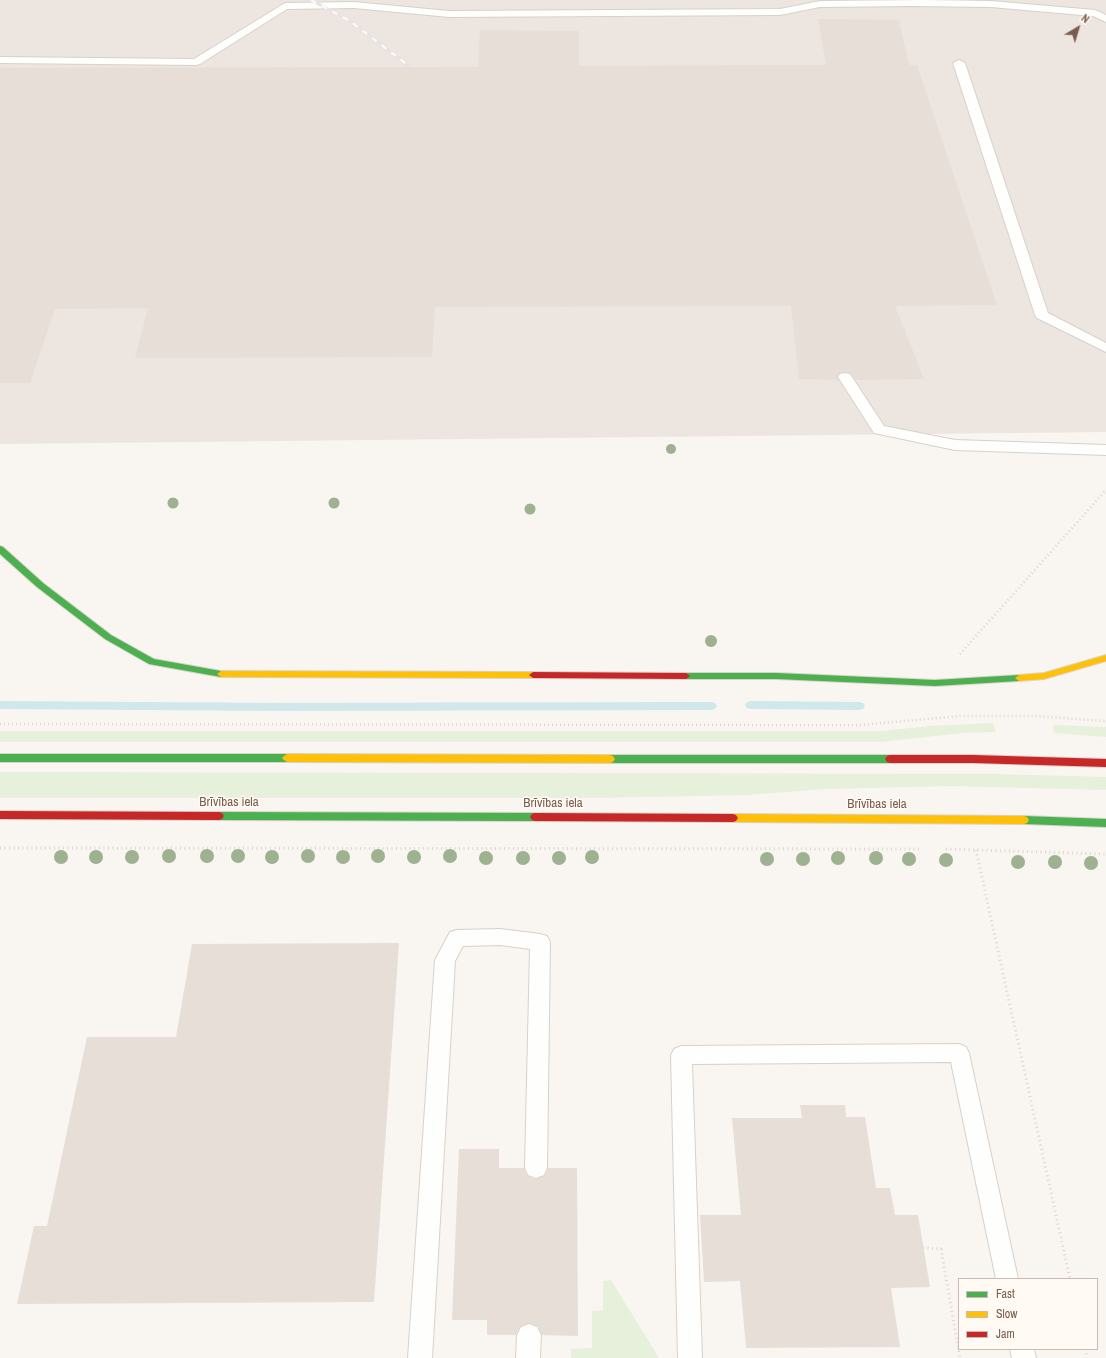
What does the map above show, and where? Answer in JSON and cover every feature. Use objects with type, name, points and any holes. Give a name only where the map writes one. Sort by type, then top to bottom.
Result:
[{"type":"main road","points":[[0,549],[40,585],[108,637],[152,662],[215,674],[768,676],[934,683],[1044,676],[1106,658]]},
{"type":"main road","points":[[0,758],[973,759],[1106,763]]},
{"type":"main road","name":"Brīvības iela","points":[[0,815],[992,819],[1106,823]]},
{"type":"lane","points":[[0,60],[196,62],[285,6],[307,5],[354,5],[457,14],[780,12],[820,4],[991,4],[1095,13],[1106,19]]},
{"type":"lane","points":[[959,63],[1042,316],[1106,348]]},
{"type":"lane","points":[[845,376],[879,430],[955,445],[1106,450]]},
{"type":"lane","points":[[420,1358],[445,960],[457,938],[500,937],[540,942],[536,1168]]},
{"type":"lane","points":[[690,1358],[681,1055],[959,1053],[1007,1278]]},
{"type":"lane","points":[[528,1358],[529,1335]]},
{"type":"path","points":[[934,683],[1106,490]]},
{"type":"path","points":[[0,724],[852,725],[961,716],[1035,716],[1106,722]]},
{"type":"path","points":[[0,848],[927,849]]},
{"type":"path","points":[[943,849],[1106,854]]},
{"type":"path","points":[[976,850],[1070,1278]]},
{"type":"path","points":[[923,1248],[941,1249],[958,1347]]},
{"type":"shaded area","points":[[0,0],[1106,0],[1106,432],[0,444]]},
{"type":"green space","points":[[993,723],[996,732],[962,733],[880,742],[0,742],[0,731],[880,731],[931,726]]},
{"type":"green space","points":[[1053,725],[1106,727],[1106,737],[1054,733]]},
{"type":"green space","points":[[0,772],[995,774],[1106,777],[1106,790],[951,786],[826,789],[747,795],[597,798],[0,798]]},
{"type":"green space","points":[[611,1280],[659,1358],[571,1358],[571,1349],[592,1348],[592,1311],[603,1310],[603,1281]]},
{"type":"building","points":[[818,19],[899,20],[909,65],[917,65],[997,305],[895,306],[924,379],[856,380],[851,373],[845,372],[839,373],[837,376],[838,380],[799,379],[791,306],[435,307],[432,357],[135,358],[148,308],[55,309],[30,383],[0,383],[0,68],[478,67],[480,30],[579,31],[579,66],[826,65]]},
{"type":"building","points":[[399,943],[374,1302],[17,1304],[34,1226],[47,1226],[87,1037],[176,1037],[192,944]]},
{"type":"building","points":[[800,1105],[845,1105],[846,1117],[865,1117],[876,1188],[890,1188],[895,1215],[918,1215],[930,1287],[891,1288],[900,1347],[746,1348],[740,1281],[704,1282],[700,1215],[741,1215],[732,1118],[802,1118]]},
{"type":"building","points":[[459,1149],[499,1149],[499,1168],[524,1168],[527,1176],[535,1179],[545,1176],[548,1168],[577,1168],[578,1336],[542,1335],[538,1326],[530,1323],[520,1326],[516,1335],[487,1335],[487,1320],[452,1320]]},
{"type":"waterway","points":[[0,705],[274,707],[711,706]]},
{"type":"waterway","points":[[751,705],[859,706]]},
{"type":"railway","points":[[311,0],[350,21],[409,66]]},
{"type":"traffic: fast","points":[[0,549],[40,585],[108,637],[152,662],[221,674]]},
{"type":"traffic: fast","points":[[686,676],[776,676],[935,683],[1019,678]]},
{"type":"traffic: fast","points":[[0,758],[287,758]]},
{"type":"traffic: fast","points":[[610,759],[890,759]]},
{"type":"traffic: fast","points":[[219,816],[535,817]]},
{"type":"traffic: fast","points":[[1024,820],[1106,823]]},
{"type":"traffic: slow","points":[[1019,678],[1044,676],[1106,658]]},
{"type":"traffic: slow","points":[[221,674],[533,675]]},
{"type":"traffic: slow","points":[[287,758],[610,759]]},
{"type":"traffic: slow","points":[[733,818],[1024,820]]},
{"type":"traffic: jam","points":[[533,675],[686,676]]},
{"type":"traffic: jam","points":[[890,759],[973,759],[1106,763]]},
{"type":"traffic: jam","points":[[0,815],[219,816]]},
{"type":"traffic: jam","points":[[535,817],[733,818]]}]
